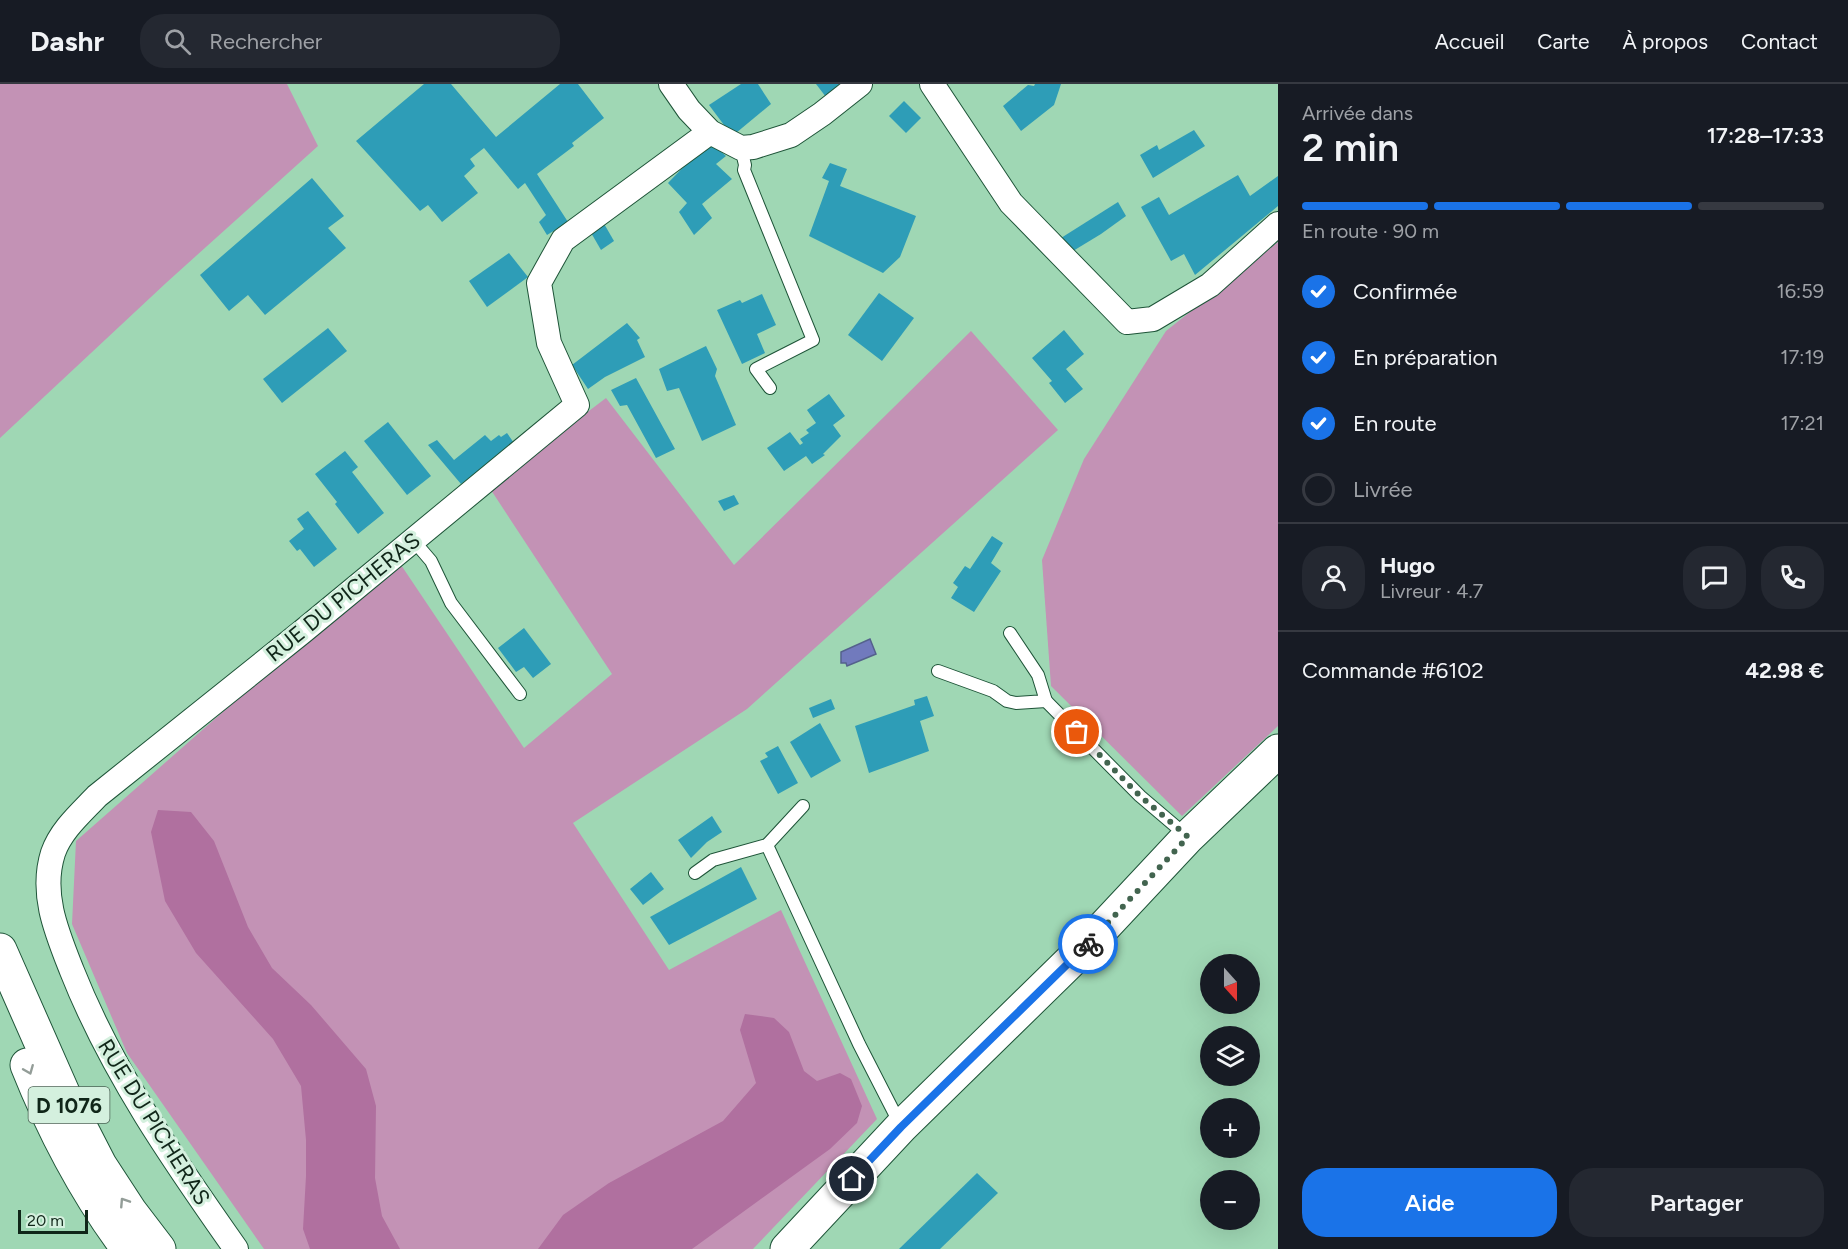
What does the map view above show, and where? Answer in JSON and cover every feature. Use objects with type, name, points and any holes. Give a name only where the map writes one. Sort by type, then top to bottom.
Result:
[{"type":"main road","points":[[787,1249],[901,1127],[1086,946],[1188,837],[1278,751]]},
{"type":"main road","name":"D 1076","points":[[0,950],[64,1095],[100,1165],[130,1211],[159,1249]]},
{"type":"main road","name":"D 1076","points":[[0,996],[45,1109],[84,1182],[110,1225],[128,1249]]},
{"type":"street","points":[[671,84],[689,110],[711,132],[741,148],[753,147],[791,135],[860,84]]},
{"type":"street","points":[[932,84],[1011,203],[1127,322],[1153,319],[1210,285],[1278,224]]},
{"type":"street","name":"RUE DU PICHERAS","points":[[236,1249],[133,1097],[110,1056],[81,995],[55,930],[49,903],[48,878],[53,852],[67,827],[98,796],[577,405],[549,343],[539,283],[563,240],[711,132]]},
{"type":"lane","points":[[741,148],[744,170],[813,340],[756,369],[770,388]]},
{"type":"lane","points":[[413,540],[431,561],[451,603],[520,694]]},
{"type":"lane","points":[[1010,633],[1038,675],[1046,701],[1140,796],[1188,837]]},
{"type":"lane","points":[[938,671],[993,691],[1007,701],[1016,703],[1046,701]]},
{"type":"lane","points":[[695,873],[713,860],[767,845],[803,806]]},
{"type":"lane","points":[[767,845],[859,1044],[901,1127]]},
{"type":"shaded area","points":[[0,84],[287,84],[318,146],[166,283],[0,438]]},
{"type":"shaded area","points":[[1278,242],[1278,726],[1182,816],[1051,686],[1042,560],[1084,459],[1166,331]]},
{"type":"shaded area","points":[[971,331],[1058,430],[747,709],[573,823],[669,970],[781,910],[877,1119],[753,1249],[264,1249],[127,1053],[72,924],[76,841],[397,559],[524,748],[612,674],[489,487],[606,398],[734,565]]},
{"type":"shaded area","points":[[158,810],[191,812],[214,841],[248,927],[272,968],[311,1005],[366,1069],[376,1106],[375,1178],[382,1216],[400,1249],[310,1249],[303,1229],[306,1140],[301,1086],[273,1039],[196,953],[165,901],[151,832]]},
{"type":"shaded area","points":[[745,1014],[774,1018],[789,1032],[804,1071],[817,1081],[840,1073],[851,1079],[862,1106],[857,1123],[830,1149],[692,1249],[538,1249],[563,1215],[609,1183],[723,1121],[756,1083],[740,1030]]},
{"type":"water","points":[[870,639],[876,654],[847,666],[846,663],[841,663],[841,652]]},
{"type":"building","points":[[424,84],[451,84],[496,137],[560,84],[578,84],[604,118],[572,143],[574,146],[537,174],[568,222],[547,235],[539,222],[546,215],[525,183],[518,189],[484,148],[470,159],[475,166],[464,176],[478,193],[442,222],[428,205],[420,211],[356,141]]},
{"type":"building","points":[[741,84],[758,84],[771,104],[736,133],[724,125],[709,105]]},
{"type":"building","points":[[816,84],[843,84],[826,97]]},
{"type":"building","points":[[1035,84],[1061,84],[1054,105],[1021,131],[1003,106],[1028,85],[1034,86]]},
{"type":"building","points":[[904,101],[921,118],[906,133],[889,116]]},
{"type":"building","points":[[1194,130],[1205,146],[1153,178],[1140,155],[1157,145],[1159,150]]},
{"type":"building","points":[[711,143],[726,156],[716,164],[732,179],[702,204],[712,218],[694,235],[679,212],[687,203],[668,183],[696,154]]},
{"type":"building","points":[[830,163],[847,169],[840,186],[916,216],[900,257],[883,273],[809,236],[829,181],[822,178]]},
{"type":"building","points":[[1238,175],[1250,196],[1278,176],[1278,206],[1195,275],[1184,254],[1171,261],[1141,207],[1159,197],[1169,215]]},
{"type":"building","points":[[312,178],[344,216],[328,228],[346,248],[265,315],[248,295],[229,311],[200,275]]},
{"type":"building","points":[[1118,202],[1126,216],[1101,234],[1073,251],[1061,238]]},
{"type":"building","points":[[603,222],[614,241],[601,250],[590,231]]},
{"type":"building","points":[[509,253],[528,277],[487,307],[469,281]]},
{"type":"building","points":[[879,293],[914,318],[882,361],[848,335]]},
{"type":"building","points":[[762,294],[776,325],[757,334],[765,353],[742,364],[717,310]]},
{"type":"building","points":[[627,323],[640,338],[637,340],[645,357],[605,377],[588,389],[572,365]]},
{"type":"building","points":[[328,328],[347,351],[282,403],[263,379]]},
{"type":"building","points":[[1064,330],[1084,354],[1066,369],[1083,389],[1065,403],[1049,383],[1052,381],[1032,358]]},
{"type":"building","points":[[706,346],[717,369],[715,376],[736,425],[702,441],[679,388],[667,391],[659,369]]},
{"type":"building","points":[[636,378],[675,449],[656,458],[627,405],[620,406],[611,390]]},
{"type":"building","points":[[829,394],[845,416],[833,425],[841,436],[823,454],[825,455],[812,464],[806,456],[784,471],[767,448],[790,432],[800,445],[803,443],[800,439],[809,433],[806,430],[816,423],[807,410]]},
{"type":"building","points":[[388,422],[431,476],[407,495],[364,441]]},
{"type":"building","points":[[507,433],[514,443],[461,484],[428,445],[437,440],[454,460],[485,435],[491,441]]},
{"type":"building","points":[[345,451],[358,467],[352,472],[384,513],[358,534],[315,474]]},
{"type":"building","points":[[734,495],[739,504],[724,511],[718,501]]},
{"type":"building","points":[[308,511],[337,549],[314,567],[300,549],[297,551],[289,541],[304,529],[297,519]]},
{"type":"building","points":[[992,536],[1003,543],[991,563],[1001,571],[974,612],[951,598],[958,587],[953,583],[965,566],[970,569]]},
{"type":"building","points":[[524,628],[551,664],[533,678],[524,667],[516,672],[498,648]]},
{"type":"building","points":[[927,696],[934,716],[920,721],[929,751],[869,773],[855,726],[915,705],[914,700]]},
{"type":"building","points":[[831,699],[835,709],[813,718],[809,708]]},
{"type":"building","points":[[820,723],[841,761],[811,778],[790,742]]},
{"type":"building","points":[[778,746],[798,783],[778,794],[760,761],[768,757],[765,753]]},
{"type":"building","points":[[712,816],[722,832],[707,842],[691,858],[678,840]]},
{"type":"building","points":[[741,867],[757,899],[669,945],[650,917]]},
{"type":"building","points":[[651,872],[664,889],[643,905],[630,889]]},
{"type":"building","points":[[977,1173],[998,1193],[940,1249],[899,1249]]},
{"type":"way so far","points":[[1077,732],[1140,796],[1188,837],[1088,944]]},
{"type":"route","points":[[852,1179],[901,1127],[1088,944]]}]
